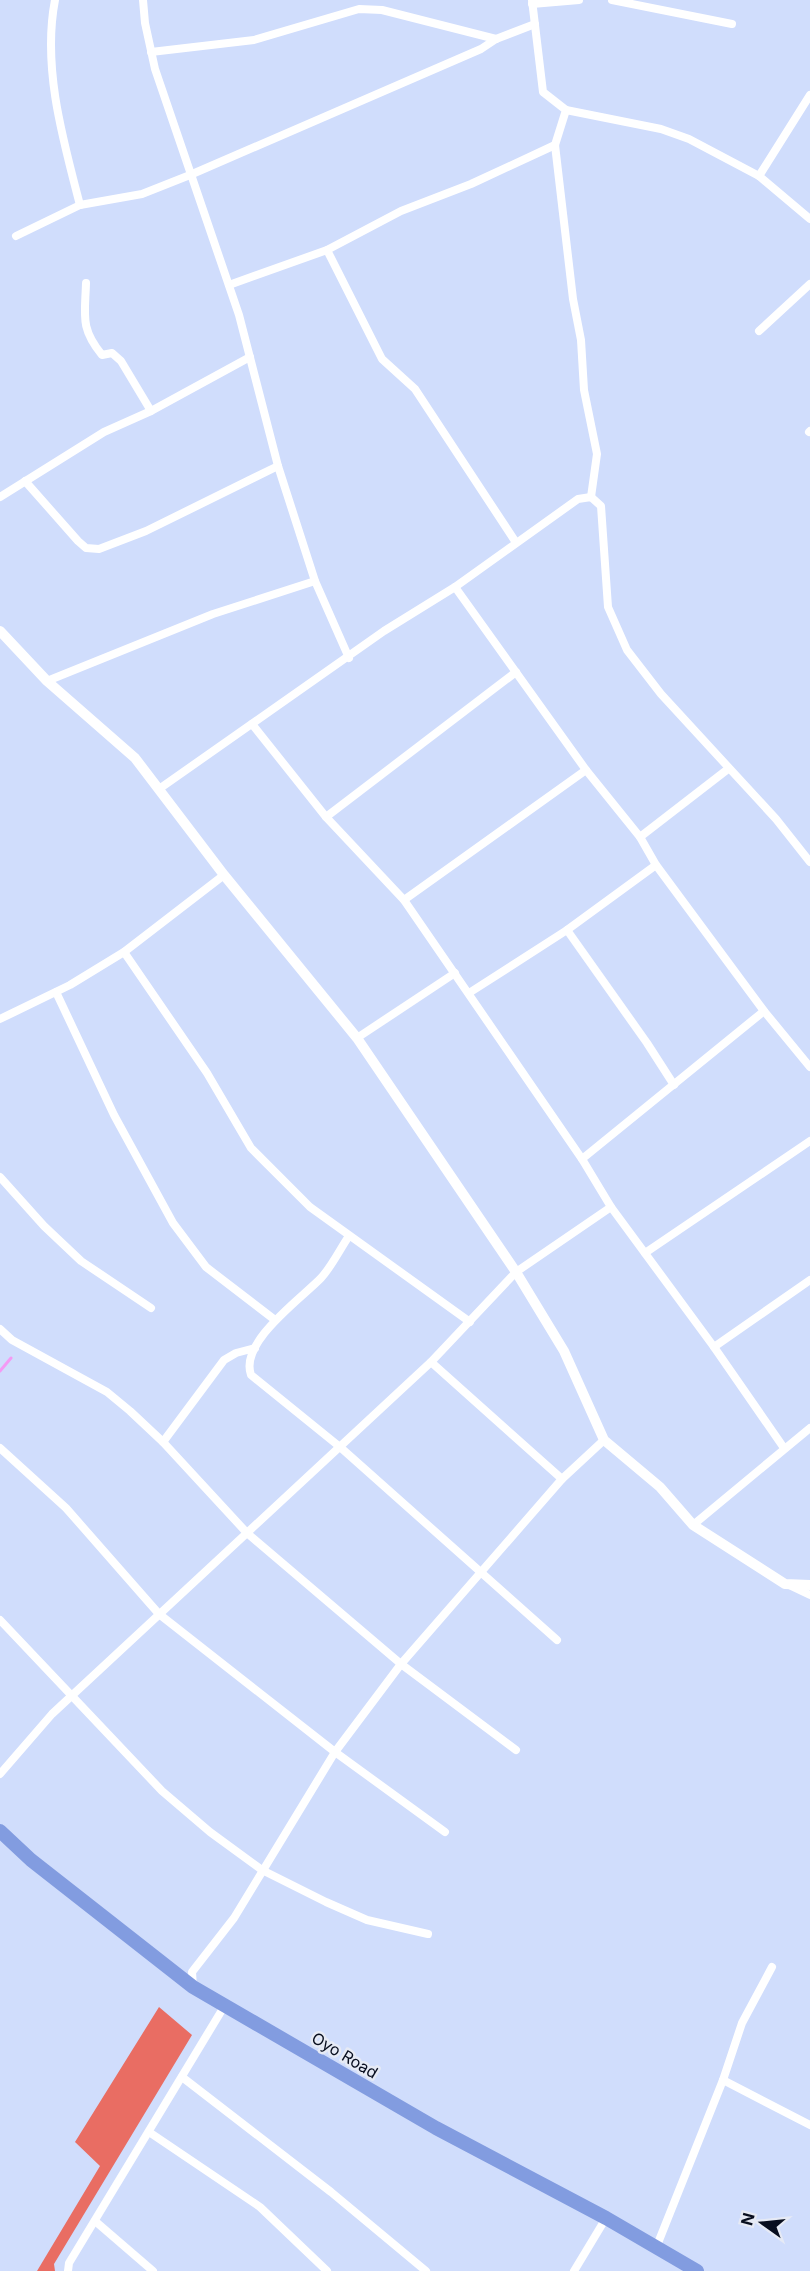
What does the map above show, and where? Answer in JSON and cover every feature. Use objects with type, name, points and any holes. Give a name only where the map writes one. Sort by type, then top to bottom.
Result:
[{"type":"highway","name":"Oyo Road","points":[[0,1831],[40,1867],[193,1987],[436,2128],[606,2218],[697,2271]]},
{"type":"street","points":[[55,0],[50,32],[56,93],[64,143],[80,205]]},
{"type":"street","points":[[143,0],[151,52],[190,175],[229,285],[278,466],[315,581],[349,658]]},
{"type":"street","points":[[579,0],[532,2],[543,92],[566,110],[661,129],[689,139],[759,176],[810,219]]},
{"type":"street","points":[[612,0],[732,24]]},
{"type":"street","points":[[151,52],[254,40],[359,9],[382,10],[496,39]]},
{"type":"street","points":[[16,236],[80,205],[142,194],[190,175],[481,49],[496,39],[535,24]]},
{"type":"street","points":[[759,176],[810,95]]},
{"type":"street","points":[[566,110],[555,145],[573,299],[581,340],[584,390],[597,454],[591,497]]},
{"type":"street","points":[[229,285],[327,250],[402,211],[471,184],[555,145]]},
{"type":"street","points":[[327,250],[382,359],[415,389],[515,542]]},
{"type":"street","points":[[86,283],[85,326],[90,337],[102,355],[112,353],[121,361],[151,411]]},
{"type":"street","points":[[759,331],[810,284]]},
{"type":"street","points":[[0,497],[104,432],[151,411],[250,357]]},
{"type":"street","points":[[25,481],[78,541],[86,548],[99,549],[146,531],[278,466]]},
{"type":"street","points":[[159,789],[349,658],[384,631],[455,587],[578,498],[591,497],[601,506],[608,607],[627,650],[728,769],[776,819],[810,862]]},
{"type":"street","points":[[47,681],[213,614],[315,581]]},
{"type":"street","points":[[455,587],[586,770],[640,837],[656,865],[764,1011],[810,1067]]},
{"type":"street","points":[[0,631],[47,681],[135,758],[224,874],[357,1038],[516,1272],[564,1351],[604,1440],[660,1487],[693,1525],[785,1584],[810,1595]]},
{"type":"street","points":[[326,818],[516,672]]},
{"type":"street","points":[[252,724],[326,818],[404,900],[582,1160],[611,1207],[714,1347],[784,1448]]},
{"type":"street","points":[[640,837],[728,769]]},
{"type":"street","points":[[404,900],[586,770]]},
{"type":"street","points":[[469,993],[567,930],[656,865]]},
{"type":"street","points":[[0,1019],[56,992],[124,952],[224,874]]},
{"type":"street","points":[[567,930],[674,1085]]},
{"type":"street","points":[[124,952],[207,1073],[251,1148],[310,1207],[470,1322]]},
{"type":"street","points":[[357,1038],[455,973]]},
{"type":"street","points":[[56,992],[114,1115],[173,1222],[206,1267],[275,1320]]},
{"type":"street","points":[[582,1160],[764,1011]]},
{"type":"street","points":[[645,1253],[742,1188],[764,1170],[810,1141]]},
{"type":"street","points":[[0,1177],[44,1226],[81,1261],[151,1308]]},
{"type":"street","points":[[0,1774],[52,1714],[431,1362],[516,1272],[611,1207]]},
{"type":"street","points":[[349,1236],[322,1277],[275,1320],[255,1348],[249,1364],[251,1375],[340,1447],[557,1640]]},
{"type":"street","points":[[714,1347],[810,1280]]},
{"type":"street","points":[[0,1329],[12,1340],[107,1392],[163,1442],[247,1533],[401,1664],[516,1750]]},
{"type":"street","points":[[163,1442],[224,1360],[236,1353],[255,1348]]},
{"type":"street","points":[[431,1362],[562,1479]]},
{"type":"street","points":[[693,1525],[810,1428]]},
{"type":"street","points":[[193,1987],[192,1972],[234,1918],[335,1752],[401,1664],[562,1479],[604,1440]]},
{"type":"street","points":[[0,1448],[66,1508],[159,1614],[335,1752],[445,1832]]},
{"type":"street","points":[[785,1584],[810,1585]]},
{"type":"street","points":[[0,1620],[162,1791],[210,1832],[262,1870],[367,1920],[428,1934]]},
{"type":"street","points":[[656,2248],[723,2080],[742,2023],[772,1968]]},
{"type":"street","points":[[68,2271],[69,2263],[225,2005]]},
{"type":"street","points":[[182,2077],[331,2192],[426,2271]]},
{"type":"street","points":[[723,2080],[810,2125]]},
{"type":"street","points":[[149,2132],[260,2207],[327,2271]]},
{"type":"street","points":[[574,2271],[606,2218]]},
{"type":"street","points":[[94,2221],[153,2271]]},
{"type":"shaded area","points":[[159,2007],[192,2035],[54,2264],[55,2271],[37,2271],[100,2166],[75,2142]]},
{"type":"waterway","points":[[0,1371],[11,1358]]}]
